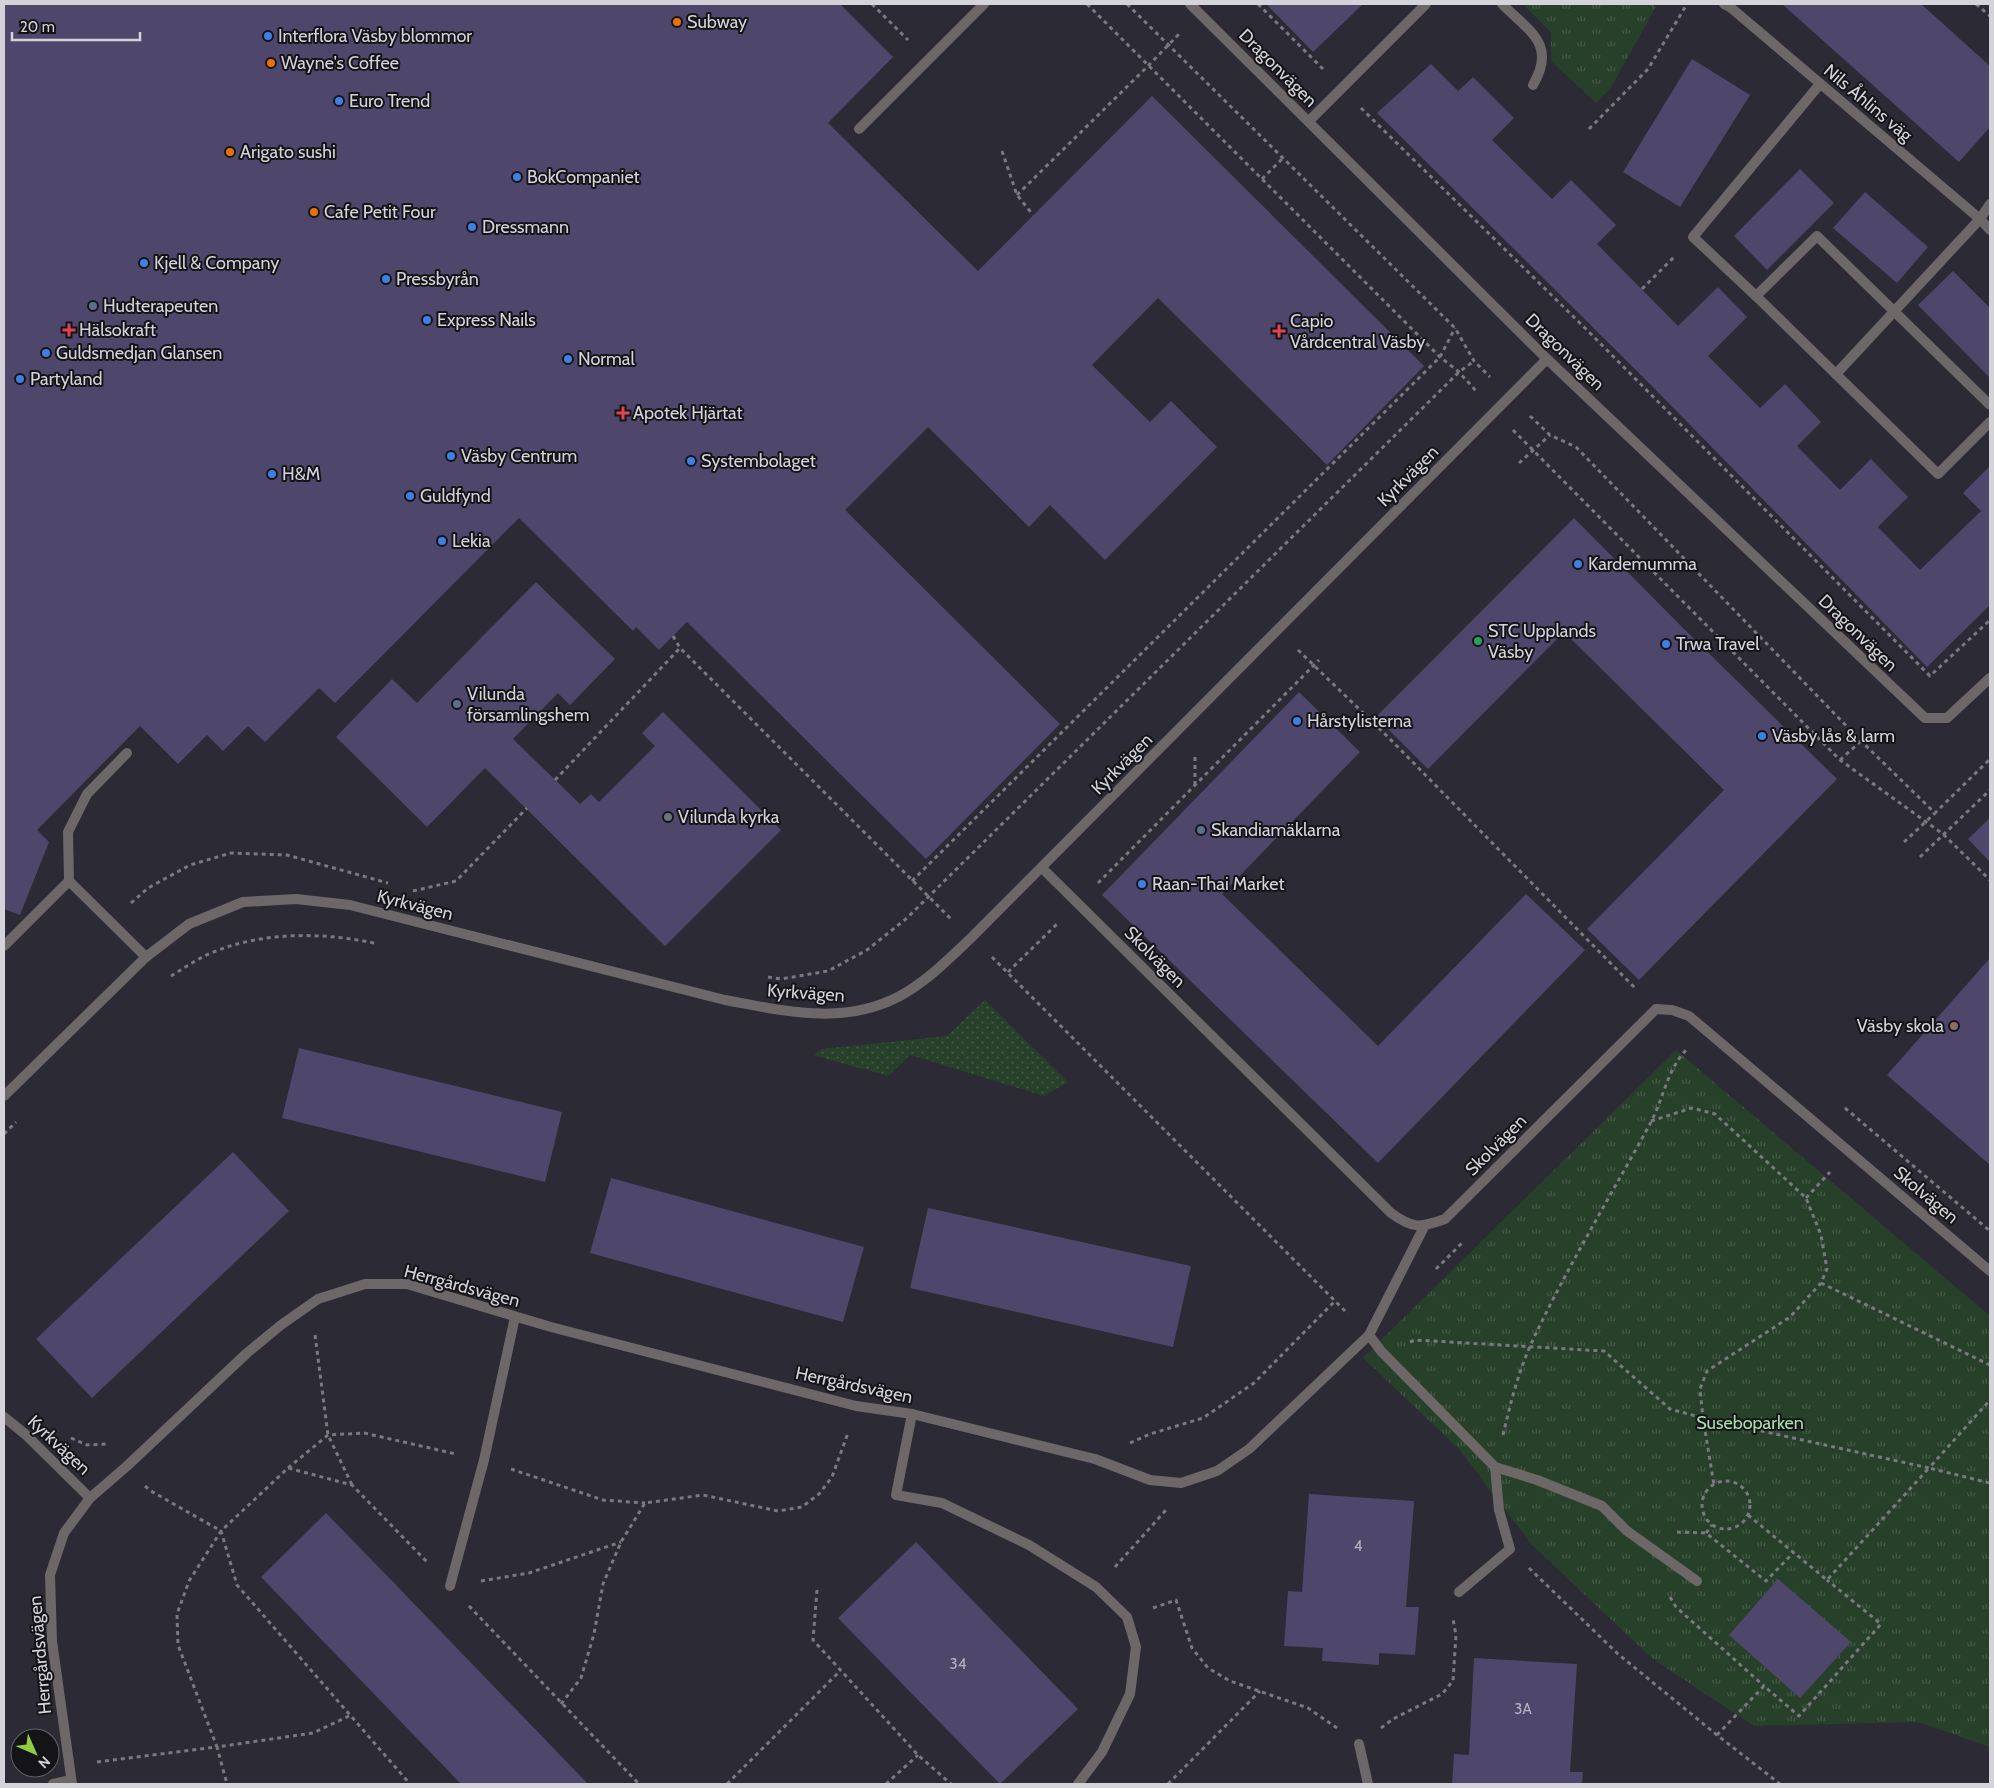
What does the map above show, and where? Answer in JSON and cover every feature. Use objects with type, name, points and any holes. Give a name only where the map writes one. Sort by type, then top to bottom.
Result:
[{"type":"street","name":"Dragonvägen","points":[[1190,4],[1547,359],[1924,718],[1947,718],[1990,678]]},
{"type":"street","points":[[1308,121],[1426,4]]},
{"type":"street","points":[[1502,4],[1540,42],[1543,58],[1540,73],[1533,85]]},
{"type":"street","name":"Nils Åhlins väg","points":[[1724,4],[1730,7],[1980,219],[1990,230]]},
{"type":"street","points":[[859,129],[980,5]]},
{"type":"street","points":[[1820,84],[1693,237],[1938,474],[1990,422]]},
{"type":"street","points":[[1836,374],[1980,219],[1990,204]]},
{"type":"street","points":[[1756,296],[1817,236],[1990,405]]},
{"type":"street","name":"Kyrkvägen","points":[[4,1096],[146,957],[189,924],[243,902],[296,898],[350,905],[725,1000],[788,1012],[829,1014],[861,1011],[900,996],[936,972],[971,938],[1547,359]]},
{"type":"street","points":[[128,753],[87,794],[68,832],[69,881],[146,957]]},
{"type":"street","name":"Skolvägen","points":[[1042,868],[1391,1213],[1406,1224],[1424,1227],[1445,1219],[1656,1009],[1672,1010],[1688,1016],[1990,1271]]},
{"type":"street","points":[[4,946],[69,881]]},
{"type":"street","points":[[1181,1483],[1217,1471],[1249,1449],[1369,1335],[1424,1227]]},
{"type":"street","name":"Herrgårdsvägen","points":[[71,1782],[52,1641],[50,1575],[64,1533],[90,1498],[127,1466],[247,1353],[318,1299],[365,1284],[407,1284],[516,1317],[856,1406],[912,1414],[1095,1459],[1150,1480],[1181,1483]]},
{"type":"street","points":[[450,1586],[484,1460],[516,1317]]},
{"type":"street","points":[[1369,1335],[1381,1351],[1495,1467],[1537,1480],[1602,1506],[1627,1531],[1697,1581]]},
{"type":"street","points":[[912,1414],[896,1495],[942,1504],[1029,1545],[1096,1588],[1126,1617],[1136,1647],[1130,1694],[1102,1752],[1078,1784]]},
{"type":"street","name":"Kyrkvägen","points":[[4,1417],[25,1434],[90,1498]]},
{"type":"street","points":[[1459,1592],[1510,1549],[1499,1510],[1495,1467]]},
{"type":"street","points":[[1359,1744],[1368,1784]]},
{"type":"street","points":[[53,1784],[71,1782]]},
{"type":"path","points":[[872,4],[928,60]]},
{"type":"path","points":[[1087,4],[1440,358],[1459,372],[1494,412],[1840,760],[1943,834],[1990,880]]},
{"type":"path","points":[[912,881],[1440,358],[1456,328],[1127,4]]},
{"type":"path","points":[[1258,4],[1342,89]]},
{"type":"path","points":[[1589,129],[1648,69],[1687,4]]},
{"type":"path","points":[[1976,4],[1990,16]]},
{"type":"path","points":[[1016,195],[1200,13]]},
{"type":"path","points":[[1359,106],[1594,336],[1930,676],[1990,620]]},
{"type":"path","points":[[1002,151],[1016,195],[1033,215]]},
{"type":"path","points":[[1262,179],[1283,158]]},
{"type":"path","points":[[1642,289],[1693,237]]},
{"type":"path","points":[[1594,336],[1598,332]]},
{"type":"path","points":[[764,976],[781,979],[828,971],[867,950],[928,897],[1459,372],[1474,360]]},
{"type":"path","points":[[1519,463],[1550,435],[1576,447],[1861,741],[1935,812]]},
{"type":"path","points":[[673,636],[680,648],[928,897],[1008,972],[1369,1335]]},
{"type":"path","points":[[554,780],[680,648]]},
{"type":"path","points":[[1296,648],[1388,737],[1656,1009]]},
{"type":"path","points":[[1008,972],[1078,904],[1319,660]]},
{"type":"path","points":[[1840,760],[1861,741]]},
{"type":"path","points":[[1195,785],[1196,746]]},
{"type":"path","points":[[1904,842],[1990,760]]},
{"type":"path","points":[[1920,857],[1990,790]]},
{"type":"path","points":[[413,890],[456,881],[527,808]]},
{"type":"path","points":[[111,921],[148,888],[190,865],[231,853],[287,856],[396,885]]},
{"type":"path","points":[[404,888],[422,893]]},
{"type":"path","points":[[170,977],[211,953],[248,941],[304,935],[358,939],[383,945]]},
{"type":"path","points":[[1495,1467],[1512,1401],[1530,1346],[1651,1121],[1676,1060],[1705,1030]]},
{"type":"path","points":[[1651,1121],[1692,1108],[1715,1114],[1806,1198],[1822,1235],[1827,1269],[1821,1283],[1790,1317],[1707,1371],[1700,1389],[1714,1485]]},
{"type":"path","points":[[1845,1108],[1990,1231]]},
{"type":"path","points":[[4,1134],[17,1121]]},
{"type":"path","points":[[1806,1198],[1849,1152]]},
{"type":"path","points":[[1821,1283],[1990,1365]]},
{"type":"path","points":[[1095,1459],[1150,1434],[1203,1418],[1254,1383],[1335,1302]]},
{"type":"path","points":[[315,1333],[328,1435],[352,1485],[639,1784]]},
{"type":"path","points":[[1381,1351],[1415,1340],[1604,1351],[1670,1409],[1990,1483]]},
{"type":"path","points":[[1827,1580],[1990,1400]]},
{"type":"path","points":[[561,1704],[581,1678],[594,1634],[603,1584],[621,1542],[645,1503],[703,1494],[778,1511],[802,1507],[819,1494],[832,1477],[856,1406]]},
{"type":"path","points":[[226,1784],[217,1747],[178,1644],[177,1614],[189,1581],[221,1531],[288,1468],[352,1485]]},
{"type":"path","points":[[1729,1481],[1742,1487],[1750,1500],[1748,1515],[1745,1521],[1733,1529],[1726,1530],[1712,1525],[1703,1512],[1704,1496],[1714,1485],[1729,1481]]},
{"type":"path","points":[[143,1483],[151,1491],[221,1531],[237,1586],[410,1784]]},
{"type":"path","points":[[1096,1588],[1166,1510],[1181,1483]]},
{"type":"path","points":[[1666,1592],[1676,1607],[1799,1716],[1881,1624],[1748,1515]]},
{"type":"path","points":[[1706,1533],[1712,1525]]},
{"type":"path","points":[[1676,1532],[1706,1533],[1766,1581],[1794,1552]]},
{"type":"path","points":[[450,1586],[529,1573],[621,1542]]},
{"type":"path","points":[[1510,1549],[1618,1654],[1780,1784]]},
{"type":"path","points":[[817,1590],[813,1640],[918,1755],[952,1784]]},
{"type":"path","points":[[1126,1617],[1176,1600],[1192,1648],[1208,1668],[1230,1681],[1308,1708],[1359,1744]]},
{"type":"path","points":[[1393,1720],[1442,1694],[1453,1681],[1456,1635],[1452,1611]]},
{"type":"path","points":[[727,1784],[840,1671]]},
{"type":"path","points":[[1717,1735],[1764,1686]]},
{"type":"path","points":[[1168,1784],[1260,1691]]},
{"type":"path","points":[[95,1763],[313,1733],[349,1716]]},
{"type":"path","points":[[886,1784],[918,1755]]},
{"type":"green space","points":[[1522,4],[1653,4],[1656,7],[1610,89],[1596,103],[1551,61],[1551,32]]},
{"type":"green space","points":[[985,1000],[1068,1082],[1044,1096],[910,1055],[888,1076],[813,1055],[821,1049],[947,1036]]},
{"type":"green space","name":"Suseboparken","points":[[1676,1050],[1990,1316],[1990,1747],[1918,1722],[1754,1726],[1653,1659],[1532,1545],[1459,1449],[1363,1358]]},
{"type":"building","name":"Väsby Centrum","points":[[4,4],[840,4],[893,57],[828,123],[978,271],[1152,96],[1424,366],[1327,465],[1158,298],[1092,365],[1150,422],[1171,401],[1217,447],[1105,560],[1050,505],[1029,527],[928,427],[845,510],[1060,724],[926,859],[687,622],[659,650],[636,627],[633,631],[519,518],[335,703],[319,688],[265,742],[248,726],[223,751],[207,735],[178,764],[140,726],[37,830],[49,842],[20,915],[4,909]]},
{"type":"building","points":[[1266,4],[1363,4],[1313,52]]},
{"type":"building","points":[[1782,4],[1921,4],[1990,66],[1990,127],[1959,162]]},
{"type":"building","points":[[1692,59],[1750,95],[1680,207],[1623,172]]},
{"type":"building","points":[[1431,64],[1458,91],[1473,77],[1514,118],[1492,140],[1552,199],[1571,180],[1616,225],[1597,244],[1678,326],[1718,287],[1747,317],[1708,356],[1760,408],[1785,384],[1821,422],[1797,446],[1840,490],[1871,459],[1908,497],[1878,527],[1920,570],[1981,511],[1963,493],[1990,466],[1990,605],[1927,667],[1650,384],[1377,113]]},
{"type":"building","points":[[1800,169],[1834,203],[1767,270],[1734,236]]},
{"type":"building","points":[[1865,192],[1928,247],[1897,283],[1833,228]]},
{"type":"building","points":[[1953,271],[1990,308],[1990,378],[1918,305]]},
{"type":"building","points":[[1574,518],[1837,779],[1639,980],[1587,929],[1724,790],[1564,632],[1428,769],[1376,717]]},
{"type":"building","points":[[536,582],[615,659],[570,705],[558,693],[513,739],[580,804],[591,794],[599,802],[655,746],[642,733],[663,712],[781,830],[665,946],[485,768],[427,827],[336,737],[392,679],[417,703]]},
{"type":"building","points":[[1299,692],[1360,752],[1222,894],[1378,1046],[1526,894],[1585,950],[1378,1163],[1102,895]]},
{"type":"building","points":[[1990,818],[1990,862],[1968,839]]},
{"type":"building","points":[[1990,958],[1990,1165],[1887,1075]]},
{"type":"building","points":[[299,1048],[562,1112],[545,1182],[282,1118]]},
{"type":"building","points":[[233,1152],[289,1211],[92,1398],[36,1339]]},
{"type":"building","points":[[611,1178],[864,1247],[843,1322],[590,1253]]},
{"type":"building","points":[[928,1208],[1191,1266],[1173,1347],[910,1288]]},
{"type":"building","points":[[1309,1494],[1414,1501],[1406,1607],[1419,1607],[1415,1655],[1379,1653],[1379,1665],[1322,1661],[1323,1648],[1284,1646],[1288,1591],[1302,1592]]},
{"type":"building","points":[[326,1513],[588,1784],[461,1784],[261,1577]]},
{"type":"building","points":[[916,1542],[1078,1709],[1000,1784],[838,1618]]},
{"type":"building","points":[[1778,1579],[1851,1642],[1800,1698],[1729,1635]]},
{"type":"building","points":[[1474,1658],[1577,1664],[1570,1772],[1583,1772],[1582,1784],[1452,1784],[1454,1754],[1469,1755]]},
{"type":"place","name":"Subway","points":[[677,22]]},
{"type":"place","name":"Interflora Väsby blommor","points":[[268,36]]},
{"type":"place","name":"Wayne's Coffee","points":[[271,63]]},
{"type":"place","name":"Euro Trend","points":[[339,101]]},
{"type":"place","name":"Arigato sushi","points":[[230,152]]},
{"type":"place","name":"BokCompaniet","points":[[517,177]]},
{"type":"place","name":"Cafe Petit Four","points":[[314,212]]},
{"type":"place","name":"Dressmann","points":[[472,227]]},
{"type":"place","name":"Kjell & Company","points":[[144,263]]},
{"type":"place","name":"Pressbyrån","points":[[386,279]]},
{"type":"place","name":"Hudterapeuten","points":[[93,306]]},
{"type":"place","name":"Express Nails","points":[[427,320]]},
{"type":"place","name":"Hälsokraft","points":[[69,330]]},
{"type":"place","name":"Capio Vårdcentral Väsby","points":[[1279,331]]},
{"type":"place","name":"Guldsmedjan Glansen","points":[[46,353]]},
{"type":"place","name":"Normal","points":[[568,359]]},
{"type":"place","name":"Partyland","points":[[20,379]]},
{"type":"place","name":"Apotek Hjärtat","points":[[623,413]]},
{"type":"place","name":"Väsby Centrum","points":[[451,456]]},
{"type":"place","name":"Systembolaget","points":[[691,461]]},
{"type":"place","name":"H&M","points":[[272,474]]},
{"type":"place","name":"Guldfynd","points":[[410,496]]},
{"type":"place","name":"Lekia","points":[[442,541]]},
{"type":"place","name":"Kardemumma","points":[[1578,564]]},
{"type":"place","name":"STC Upplands Väsby","points":[[1478,641]]},
{"type":"place","name":"Trwa Travel","points":[[1666,644]]},
{"type":"place","name":"Vilunda församlingshem","points":[[457,704]]},
{"type":"place","name":"Hårstylisterna","points":[[1297,721]]},
{"type":"place","name":"Väsby lås & larm","points":[[1762,736]]},
{"type":"place","name":"Vilunda kyrka","points":[[668,817]]},
{"type":"place","name":"Skandiamäklarna","points":[[1201,830]]},
{"type":"place","name":"Raan-Thai Market","points":[[1142,884]]},
{"type":"place","name":"Väsby skola","points":[[1954,1026]]}]
